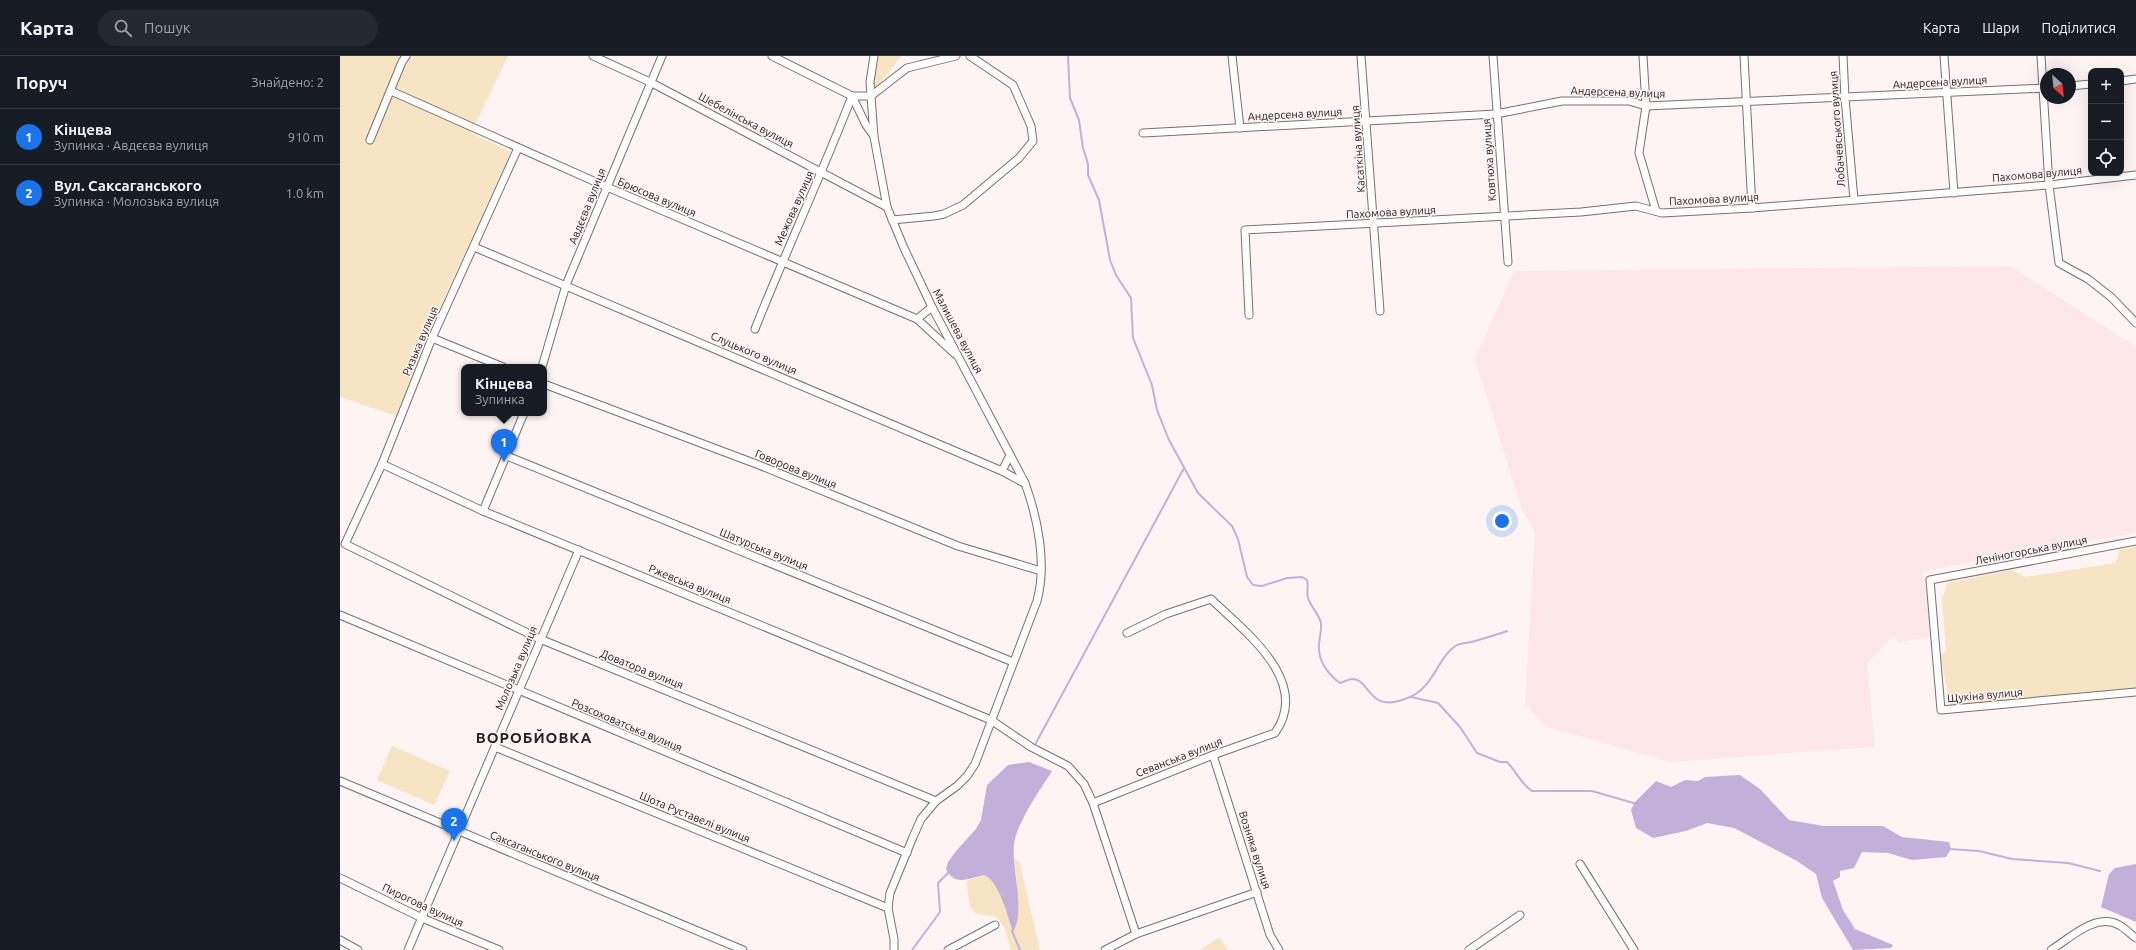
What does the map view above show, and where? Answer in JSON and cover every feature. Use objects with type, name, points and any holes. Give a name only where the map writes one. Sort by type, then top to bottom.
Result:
[{"type":"street","points":[[370,140],[406,56]]},
{"type":"street","name":"Шебелінська вулиця","points":[[592,56],[650,82],[887,207]]},
{"type":"street","name":"Авдєєва вулиця","points":[[543,364],[566,285],[662,56]]},
{"type":"street","points":[[772,56],[852,96],[871,96],[907,68],[956,56]]},
{"type":"street","points":[[871,96],[872,64],[874,56]]},
{"type":"street","points":[[892,220],[944,214],[964,205],[1019,158],[1033,141],[1031,126],[1013,85],[970,56]]},
{"type":"street","points":[[1232,56],[1240,128]]},
{"type":"street","name":"Касаткіна вулиця","points":[[1361,56],[1375,224],[1380,311]]},
{"type":"street","name":"Ковтюха вулиця","points":[[1493,56],[1496,114],[1508,262]]},
{"type":"street","points":[[1643,56],[1646,106],[1639,153],[1656,211]]},
{"type":"street","points":[[1744,56],[1752,208]]},
{"type":"street","name":"Лобачевського вулиця","points":[[1843,56],[1845,98],[1854,200]]},
{"type":"street","points":[[1944,56],[1954,192]]},
{"type":"street","points":[[2041,56],[2042,68]]},
{"type":"street","points":[[2124,81],[2136,79]]},
{"type":"street","points":[[2076,85],[2088,84]]},
{"type":"street","name":"Андерсена вулиця","points":[[1143,134],[1496,114],[1562,101],[1630,101],[1646,106],[2040,88]]},
{"type":"street","name":"Брюсова вулиця","points":[[390,91],[782,263],[917,319],[959,358]]},
{"type":"street","points":[[852,96],[866,125],[874,137]]},
{"type":"street","name":"Межова вулиця","points":[[755,329],[782,263],[822,173],[852,96]]},
{"type":"street","name":"Малишева вулиця","points":[[871,96],[874,137],[887,207],[932,307],[1024,483],[1035,514],[1041,571],[1041,587],[1037,601],[975,764],[967,776],[957,786],[936,801],[921,819],[890,893],[888,908]]},
{"type":"street","points":[[2045,104],[2049,185],[2059,263],[2088,279],[2111,297],[2136,323]]},
{"type":"street","name":"Ризька вулиця","points":[[345,544],[382,464],[432,338],[518,148]]},
{"type":"street","name":"Пахомова вулиця","points":[[1249,315],[1245,230],[1375,224],[1636,206],[1662,213],[1752,208],[2049,185],[2136,175]]},
{"type":"street","name":"Слуцького вулиця","points":[[474,247],[1002,472],[1024,483]]},
{"type":"street","points":[[917,319],[932,307]]},
{"type":"street","points":[[432,338],[496,364]]},
{"type":"street","name":"Говорова вулиця","points":[[547,385],[759,465],[958,546],[1041,571]]},
{"type":"street","points":[[483,511],[523,416]]},
{"type":"street","points":[[1002,472],[1010,455]]},
{"type":"street","name":"Шатурська вулиця","points":[[506,456],[1013,662]]},
{"type":"street","name":"Ржевська вулиця","points":[[382,464],[483,511],[991,720]]},
{"type":"street","name":"Леніногорська вулиця","points":[[1930,580],[2136,541]]},
{"type":"street","name":"Доватора вулиця","points":[[345,544],[540,640],[936,801]]},
{"type":"street","name":"Молозька вулиця","points":[[408,950],[519,692],[578,550]]},
{"type":"street","name":"Щукіна вулиця","points":[[1930,580],[1941,710],[2136,692]]},
{"type":"street","name":"Севанська вулиця","points":[[1093,803],[1213,755],[1274,733],[1280,724],[1284,711],[1285,696],[1278,671],[1264,650],[1211,599],[1166,614],[1128,633]]},
{"type":"street","name":"Розсоховатська вулиця","points":[[340,615],[519,692],[907,853]]},
{"type":"street","points":[[991,720],[1032,747],[1068,766],[1084,784],[1093,803],[1136,934]]},
{"type":"street","name":"Шота Руставелі вулиця","points":[[495,747],[888,908]]},
{"type":"street","name":"Возняка вулиця","points":[[1213,755],[1270,935],[1279,950]]},
{"type":"street","name":"Саксаганського вулиця","points":[[340,782],[742,950]]},
{"type":"street","points":[[1580,864],[1634,950]]},
{"type":"street","name":"Пирогова вулиця","points":[[340,878],[422,918],[499,950]]},
{"type":"street","points":[[1105,950],[1136,934],[1257,892]]},
{"type":"street","points":[[888,908],[894,939],[894,950]]},
{"type":"street","points":[[1469,950],[1520,914]]},
{"type":"street","points":[[2051,950],[2094,923],[2104,922],[2117,924],[2136,938]]},
{"type":"street","points":[[948,950],[995,925]]},
{"type":"street","points":[[340,940],[358,950]]},
{"type":"shaded area","points":[[340,56],[508,56],[471,133],[511,152],[427,336],[396,416],[340,397]]},
{"type":"shaded area","points":[[879,56],[901,56],[871,96],[874,68]]},
{"type":"shaded area","points":[[2010,266],[2136,347],[2136,533],[1923,571],[1932,637],[1898,642],[1893,636],[1867,664],[1875,747],[1670,762],[1545,726],[1525,703],[1535,534],[1531,524],[1522,510],[1475,359],[1514,271]]},
{"type":"shaded area","points":[[2136,547],[2136,688],[1950,705],[1940,654],[1946,652],[1942,599],[1948,583],[2012,570],[2026,577],[2116,563],[2119,550]]},
{"type":"shaded area","points":[[392,746],[450,771],[434,805],[377,780]]},
{"type":"shaded area","points":[[1029,762],[1052,771],[1024,816],[1016,835],[1014,854],[1018,913],[1017,923],[1013,932],[999,892],[990,879],[984,875],[958,880],[950,875],[946,869],[948,862],[976,829],[981,820],[987,785],[1008,765]]},
{"type":"shaded area","points":[[1740,775],[1760,789],[1789,820],[1824,826],[1883,826],[1902,837],[1949,842],[1951,849],[1946,857],[1912,860],[1888,853],[1862,852],[1854,868],[1840,871],[1840,877],[1833,881],[1843,910],[1855,929],[1893,945],[1891,948],[1853,950],[1822,898],[1816,874],[1797,861],[1734,828],[1707,823],[1686,831],[1653,838],[1636,828],[1631,810],[1635,802],[1656,781],[1671,787],[1685,780],[1698,781],[1705,777]]},
{"type":"shaded area","points":[[1014,857],[1020,864],[1040,950],[1011,950],[1004,927],[997,917],[977,914],[971,908],[967,881],[984,875],[995,885],[1003,900],[1012,931],[1015,922],[1017,904],[1017,885]]},
{"type":"shaded area","points":[[2136,864],[2136,922],[2101,907],[2109,874],[2115,868]]},
{"type":"shaded area","points":[[1219,937],[1228,950],[1201,950]]},
{"type":"waterway","points":[[1068,56],[1070,98],[1079,120],[1083,148],[1088,164],[1088,175],[1099,200],[1110,260],[1116,275],[1131,298],[1133,338],[1152,385],[1157,410],[1169,440],[1198,493],[1232,526],[1238,539],[1247,577],[1253,585],[1262,586],[1287,578],[1302,577],[1307,580],[1308,598],[1321,623],[1319,650],[1323,665],[1340,683],[1351,679],[1358,681],[1363,684],[1378,700],[1385,702],[1396,702],[1410,697],[1418,692],[1425,686],[1445,656],[1457,645],[1473,642],[1507,631]]},
{"type":"waterway","points":[[1036,743],[1184,468]]},
{"type":"waterway","points":[[1411,697],[1438,703],[1460,727],[1477,753],[1500,762],[1507,762],[1525,785],[1532,791],[1592,791],[1637,804]]},
{"type":"waterway","points":[[1950,849],[1979,851],[2012,859],[2068,863],[2100,871]]},
{"type":"waterway","points":[[912,950],[940,912],[938,883],[950,871]]},
{"type":"waterway","points":[[1012,931],[1020,950]]},
{"type":"place","name":"Кінцева","points":[[504,462]]},
{"type":"place","name":"Вул. Саксаганського","points":[[454,841]]},
{"type":"district","name":"ВОРОБЙОВКА","points":[[534,737]]}]
